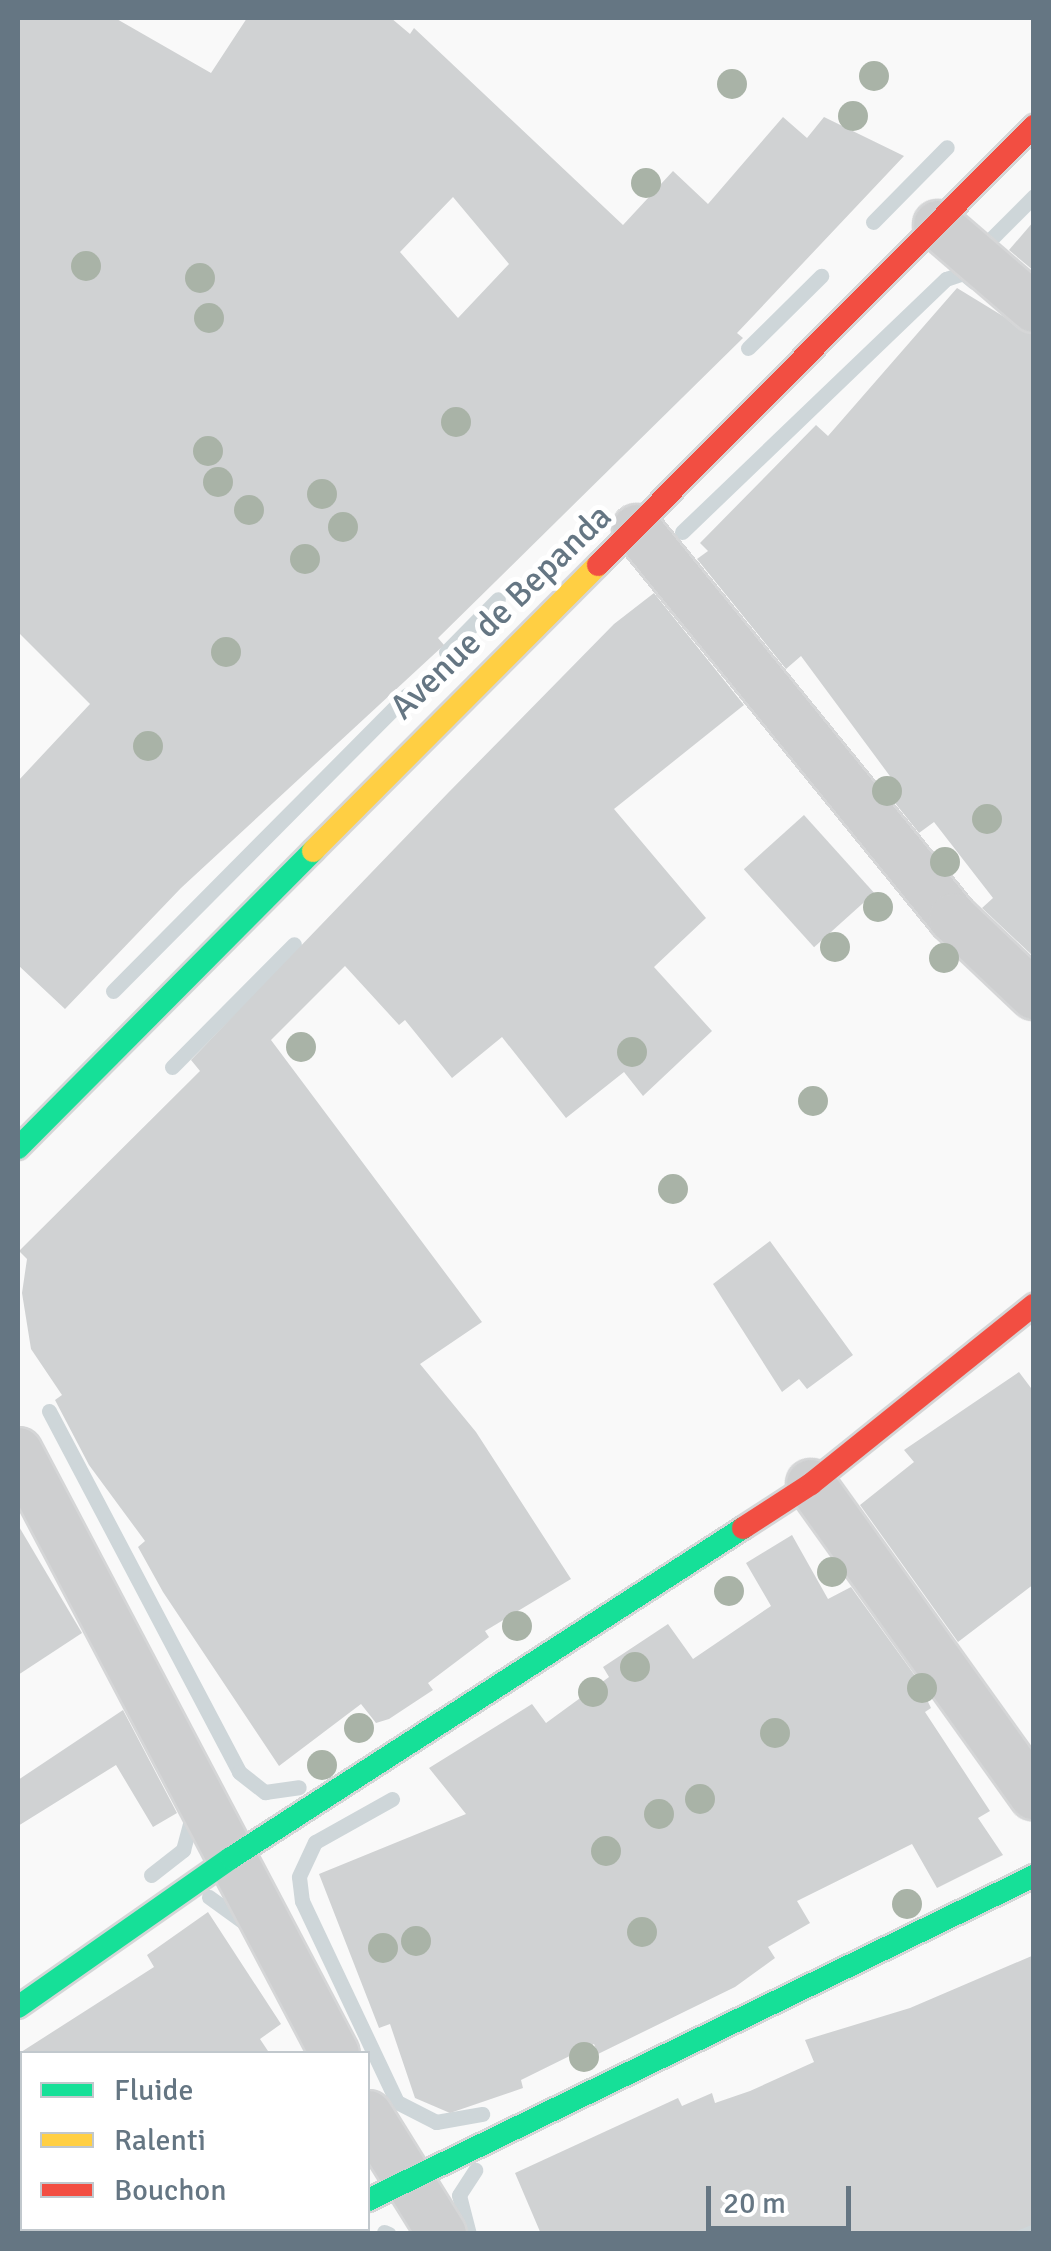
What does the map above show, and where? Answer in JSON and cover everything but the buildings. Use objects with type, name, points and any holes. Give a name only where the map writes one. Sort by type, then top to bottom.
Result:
[{"type":"street","name":"Avenue de Bepanda","points":[[18,1148],[167,990],[637,529],[1034,126]]},
{"type":"street","points":[[938,226],[1034,308]]},
{"type":"street","points":[[637,529],[954,918],[1034,994]]},
{"type":"street","points":[[18,2006],[231,1858],[812,1484],[1034,1305]]},
{"type":"street","points":[[18,1452],[333,2051]]},
{"type":"street","points":[[812,1484],[1034,1795]]},
{"type":"street","points":[[384,2189],[1034,1876]]},
{"type":"street","points":[[370,2124],[384,2189],[442,2234]]},
{"type":"waterway","points":[[873,222],[947,147]]},
{"type":"waterway","points":[[989,241],[1034,196]]},
{"type":"waterway","points":[[682,532],[946,279],[963,273],[974,282]]},
{"type":"waterway","points":[[748,348],[821,276]]},
{"type":"waterway","points":[[446,652],[498,599]]},
{"type":"waterway","points":[[113,991],[407,695]]},
{"type":"waterway","points":[[172,1067],[294,944]]},
{"type":"waterway","points":[[49,1411],[239,1772],[265,1792],[299,1787]]},
{"type":"waterway","points":[[392,1799],[315,1842],[299,1877],[302,1901],[397,2102],[436,2122],[482,2114]]},
{"type":"waterway","points":[[151,1875],[183,1850],[193,1812]]},
{"type":"waterway","points":[[209,1897],[249,1926]]},
{"type":"waterway","points":[[469,2234],[459,2195],[475,2170]]},
{"type":"waterway","points":[[1020,2234],[1034,2228]]},
{"type":"waterway","points":[[384,2232],[389,2234]]},
{"type":"traffic: fast","points":[[18,1148],[313,851]]},
{"type":"traffic: fast","points":[[18,2007],[231,1858],[743,1528]]},
{"type":"traffic: fast","points":[[370,2199],[1034,1876]]},
{"type":"traffic: slow","points":[[313,851],[598,565]]},
{"type":"traffic: jam","points":[[598,565],[1034,126]]},
{"type":"traffic: jam","points":[[743,1528],[811,1484],[1034,1305]]}]
